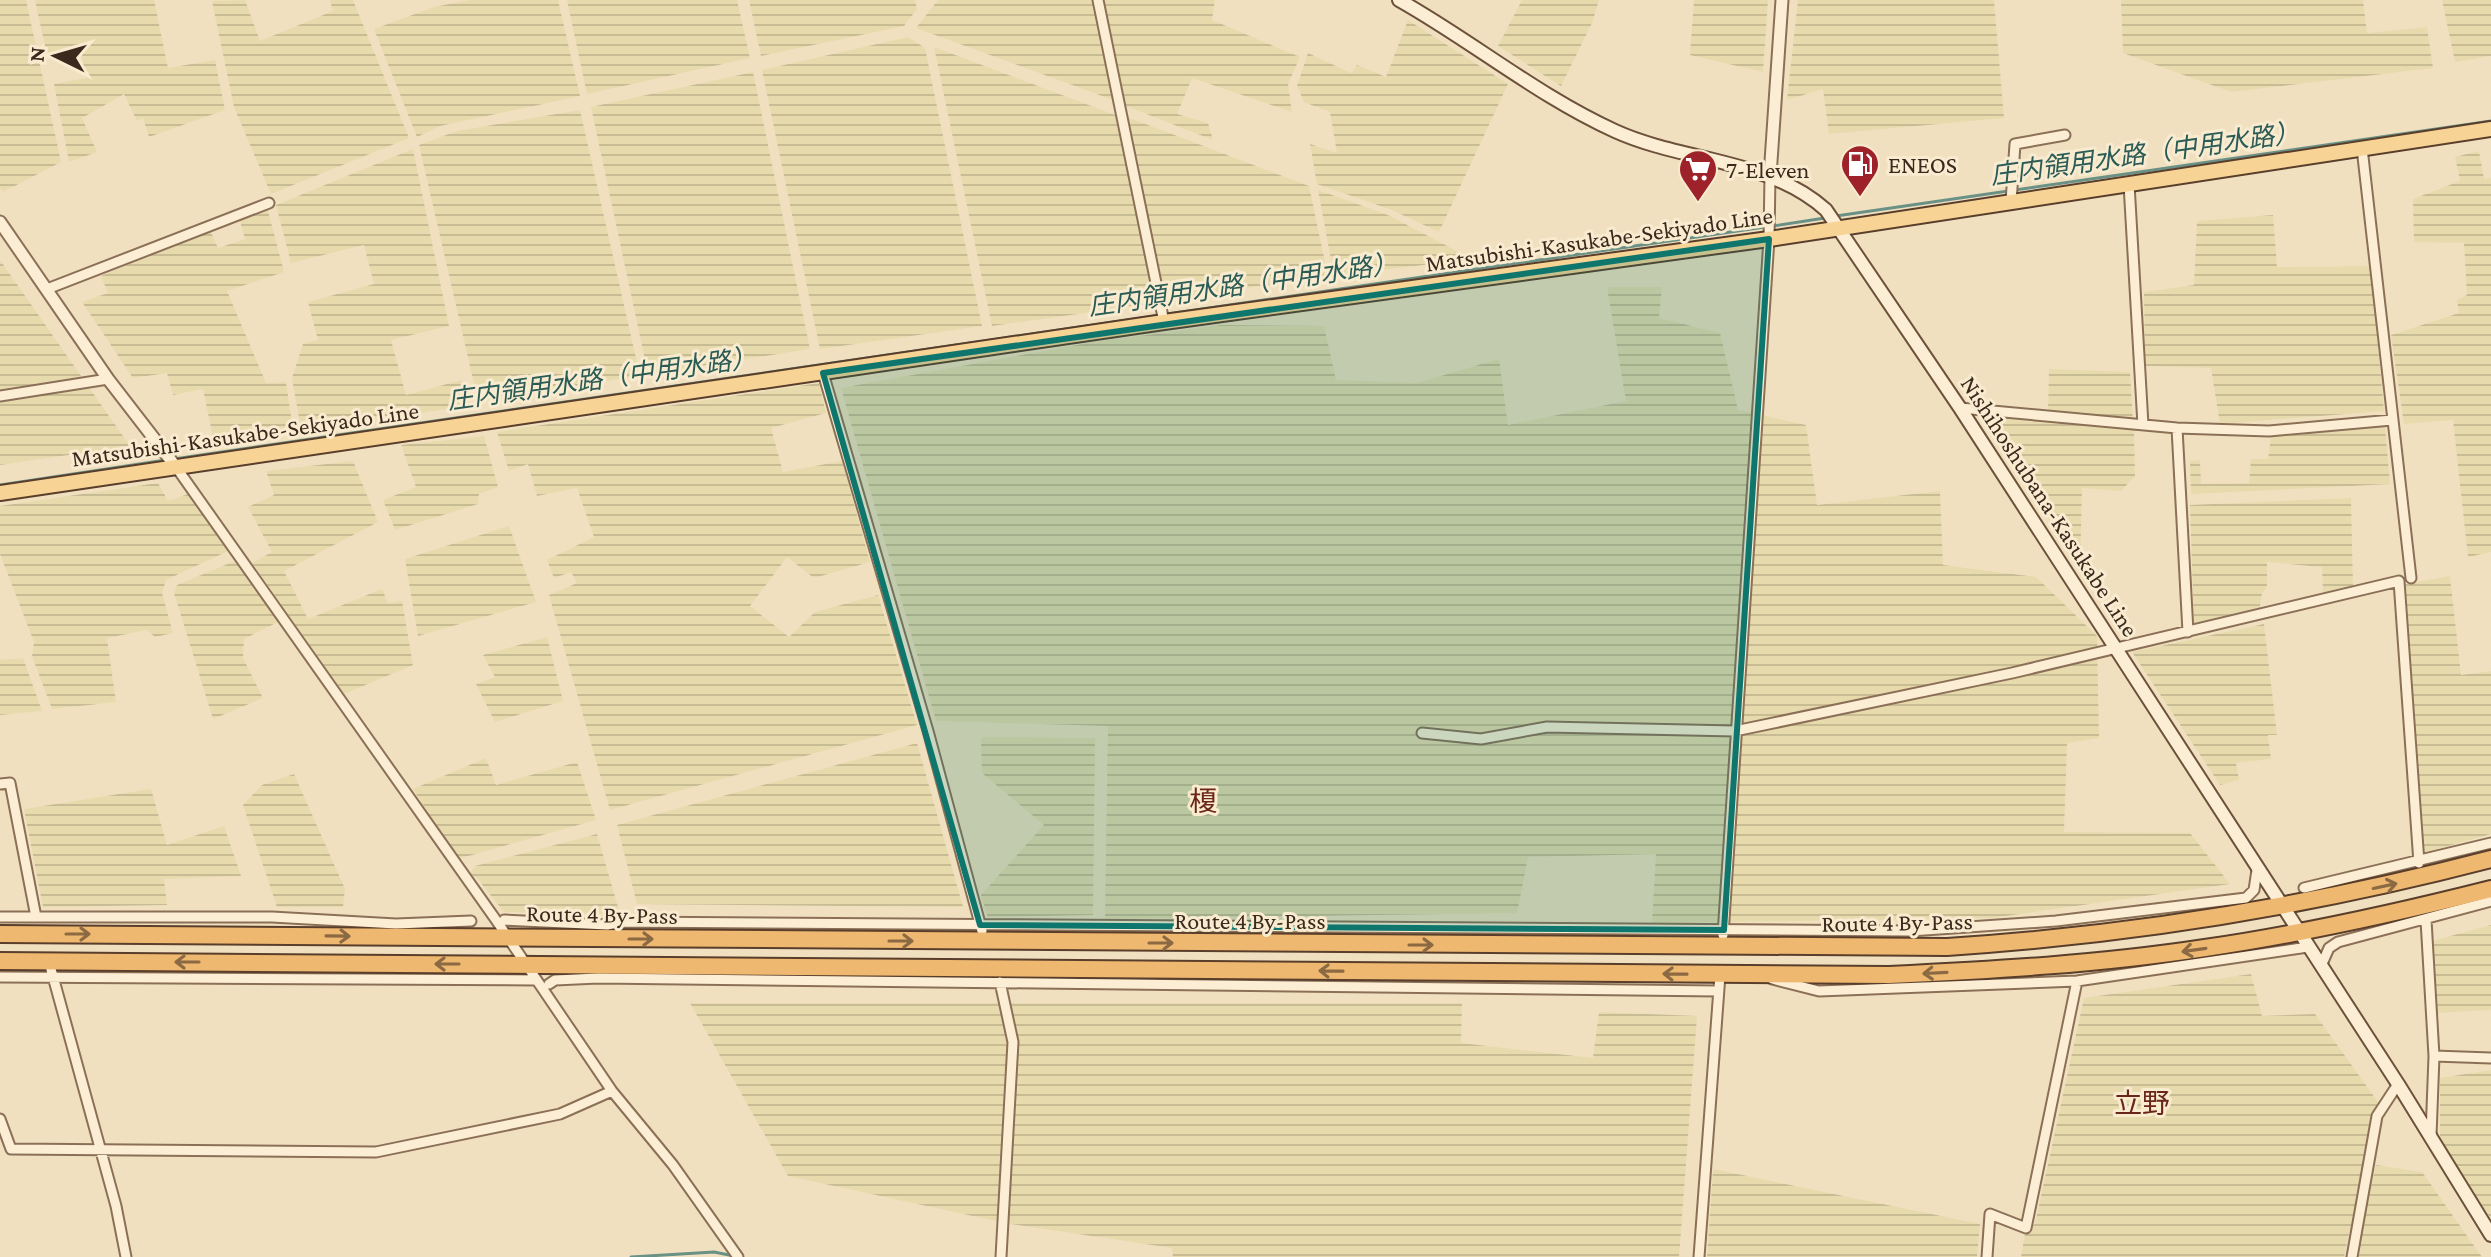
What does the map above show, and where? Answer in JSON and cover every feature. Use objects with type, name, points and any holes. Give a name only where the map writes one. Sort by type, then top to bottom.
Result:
[{"type":"highway","name":"Route 4 By-Pass","points":[[0,934],[408,930],[507,937],[584,931],[985,942],[1921,947],[2009,943],[2108,933],[2281,908],[2336,889],[2491,859]]},
{"type":"highway","name":"Route 4 By-Pass","points":[[0,961],[50,970],[525,964],[614,972],[1719,983],[1762,975],[1889,975],[2243,950],[2298,933],[2491,889]]},
{"type":"main road","name":"Nishihoshubana-Kasukabe Line","points":[[1399,0],[1543,91],[1617,132],[1668,150],[1770,176],[1804,192],[1841,228],[2398,1084],[2491,1235]]},
{"type":"main road","name":"Matsubishi-Kasukabe-Sekiyado Line","points":[[0,493],[1164,322],[1769,239],[2491,129]]},
{"type":"street","points":[[1098,0],[1164,322]]},
{"type":"street","points":[[1722,948],[1782,0]]},
{"type":"street","points":[[2011,202],[2015,144],[2065,135]]},
{"type":"street","points":[[2362,148],[2411,578]]},
{"type":"street","points":[[2129,184],[2143,425]]},
{"type":"street","points":[[47,289],[269,203]]},
{"type":"street","points":[[0,222],[108,379],[176,467],[612,1091],[673,1165],[738,1257]]},
{"type":"street","points":[[823,373],[928,731],[985,942]]},
{"type":"street","points":[[0,396],[108,379]]},
{"type":"street","points":[[1960,408],[1969,406],[2177,428],[2269,431],[2392,420]]},
{"type":"street","points":[[2177,428],[2188,632]]},
{"type":"street","points":[[1422,733],[1481,739],[1547,727],[1735,731],[2012,673],[2399,581],[2419,863]]},
{"type":"street","points":[[0,784],[10,783],[36,917]]},
{"type":"street","points":[[2304,888],[2336,889],[2491,843]]},
{"type":"street","points":[[504,920],[584,931],[980,925],[1970,929],[2162,910],[2246,898],[2254,890],[2257,870]]},
{"type":"street","points":[[2321,966],[2329,948],[2338,942],[2491,901]]},
{"type":"street","points":[[0,917],[272,917],[408,930],[471,921]]},
{"type":"street","points":[[2426,920],[2434,1056],[2431,1138]]},
{"type":"street","points":[[1762,975],[1796,988],[1819,991],[2077,981],[2243,950],[2308,947]]},
{"type":"street","points":[[0,977],[50,970],[535,980]]},
{"type":"street","points":[[50,970],[101,1151],[126,1257]]},
{"type":"street","points":[[549,984],[555,980],[614,972]]},
{"type":"street","points":[[999,976],[1013,1042],[1001,1257]]},
{"type":"street","points":[[1987,1257],[1990,1214],[2026,1228],[2077,981]]},
{"type":"street","points":[[1699,1257],[1719,983]]},
{"type":"street","points":[[2434,1056],[2491,1058]]},
{"type":"street","points":[[2352,1257],[2377,1116],[2398,1084]]},
{"type":"street","points":[[0,1119],[11,1149],[376,1152],[560,1114],[612,1091]]},
{"type":"highlighted area","points":[[1769,239],[1724,930],[980,925],[823,373]]},
{"type":"shaded area","points":[[0,0],[26,0],[61,162],[3,192],[0,188]]},
{"type":"shaded area","points":[[35,0],[154,0],[168,68],[215,60],[225,110],[149,137],[143,118],[137,121],[124,94],[82,118],[97,152],[69,162],[54,84],[86,78],[80,48],[47,55]]},
{"type":"shaded area","points":[[245,0],[260,41],[333,11],[330,0],[353,0],[409,138],[271,194],[234,107],[212,1]]},
{"type":"shaded area","points":[[470,0],[558,0],[580,96],[440,126],[417,137],[374,29],[434,7]]},
{"type":"shaded area","points":[[567,0],[737,0],[750,58],[587,94]]},
{"type":"shaded area","points":[[749,0],[915,0],[917,9],[904,26],[761,56]]},
{"type":"shaded area","points":[[938,0],[1094,0],[1113,100],[916,28]]},
{"type":"shaded area","points":[[1104,0],[1215,0],[1212,20],[1300,57],[1288,84],[1292,112],[1192,78],[1177,114],[1208,123],[1213,140],[1126,106]]},
{"type":"shaded area","points":[[1522,0],[1599,0],[1592,23],[1561,86],[1498,46]]},
{"type":"shaded area","points":[[1694,0],[1768,0],[1763,72],[1690,55]]},
{"type":"shaded area","points":[[1798,0],[1994,0],[2004,118],[1829,134],[1823,89],[1787,100]]},
{"type":"shaded area","points":[[2121,0],[2363,0],[2367,33],[2427,27],[2433,68],[2231,92],[2123,53]]},
{"type":"shaded area","points":[[2442,0],[2491,0],[2491,56],[2455,62]]},
{"type":"shaded area","points":[[1408,20],[1508,84],[1439,232],[1392,210],[1317,184],[1310,144],[1337,153],[1330,112],[1304,102],[1297,86],[1308,53],[1351,73],[1357,65],[1386,77]]},
{"type":"shaded area","points":[[908,37],[925,48],[982,326],[820,349],[762,70]]},
{"type":"shaded area","points":[[934,47],[1118,116],[1156,303],[992,326]]},
{"type":"shaded area","points":[[753,72],[810,349],[648,374],[591,107]]},
{"type":"shaded area","points":[[580,110],[640,376],[478,401],[419,145],[457,131]]},
{"type":"shaded area","points":[[1127,117],[1309,186],[1328,276],[1165,300]]},
{"type":"shaded area","points":[[413,149],[449,326],[391,340],[406,395],[462,380],[470,406],[301,429],[292,378],[303,344],[318,340],[308,302],[374,284],[364,245],[291,263],[276,205]]},
{"type":"shaded area","points":[[2479,151],[2484,179],[2491,178],[2491,552],[2468,557],[2453,420],[2404,424],[2391,335],[2459,313],[2457,300],[2467,295],[2464,243],[2414,242],[2413,199],[2460,181],[2455,157]]},
{"type":"shaded area","points":[[1318,190],[1388,215],[1472,259],[1334,276]]},
{"type":"shaded area","points":[[267,207],[284,272],[227,291],[266,383],[286,382],[293,430],[214,442],[203,389],[173,395],[167,373],[133,378],[82,302],[108,293],[101,276],[210,230],[218,248],[245,239],[239,217]]},
{"type":"shaded area","points":[[2273,215],[2277,267],[2371,266],[2384,411],[2220,424],[2211,368],[2145,366],[2144,292],[2194,285],[2197,221]]},
{"type":"shaded area","points":[[0,260],[130,446],[0,465]]},
{"type":"shaded area","points":[[1607,287],[1662,287],[1659,318],[1720,333],[1738,410],[1806,425],[1817,505],[1940,491],[1943,565],[2036,577],[2097,636],[2099,738],[2067,743],[2064,832],[2190,833],[2230,884],[1991,918],[1652,923],[1656,854],[1528,857],[1517,913],[1105,919],[1108,726],[936,721],[841,388],[1088,343],[1221,325],[1324,326],[1336,380],[1417,383],[1499,359],[1508,425],[1626,401]]},
{"type":"shaded area","points":[[2049,369],[2130,372],[2133,423],[2048,411]]},
{"type":"shaded area","points":[[819,383],[826,413],[771,428],[783,472],[842,461],[870,562],[814,578],[787,557],[750,606],[789,637],[815,612],[878,595],[917,725],[610,810],[549,595],[577,583],[571,572],[554,578],[547,560],[594,537],[577,488],[537,496],[528,464],[509,471],[497,432]]},
{"type":"shaded area","points":[[1983,414],[2134,430],[2135,476],[2121,491],[2082,488],[2080,569]]},
{"type":"shaded area","points":[[2385,427],[2390,484],[2191,494],[2190,461],[2200,460],[2201,484],[2249,483],[2251,459],[2268,459],[2271,437]]},
{"type":"shaded area","points":[[484,436],[498,487],[479,494],[478,504],[395,530],[383,500],[416,487],[401,445]]},
{"type":"shaded area","points":[[353,461],[378,522],[284,571],[308,619],[382,589],[388,603],[402,601],[413,665],[344,694],[252,563],[272,552],[248,507],[274,495],[266,471]]},
{"type":"shaded area","points":[[158,483],[168,501],[188,494],[228,551],[166,580],[162,593],[173,633],[155,637],[147,630],[107,638],[116,702],[52,709],[32,656],[34,642],[0,554],[0,506]]},
{"type":"shaded area","points":[[2351,498],[2353,586],[2323,594],[2322,567],[2267,562],[2267,587],[2262,593],[2259,612],[2194,627],[2190,505]]},
{"type":"shaded area","points":[[509,526],[536,602],[418,636],[405,559]]},
{"type":"shaded area","points":[[237,560],[278,622],[244,639],[243,658],[263,698],[213,719],[174,593],[177,585]]},
{"type":"shaded area","points":[[2450,576],[2461,675],[2491,671],[2491,834],[2423,853],[2405,584]]},
{"type":"shaded area","points":[[2264,624],[2277,735],[2268,735],[2271,759],[2236,763],[2239,780],[2220,785],[2132,652]]},
{"type":"shaded area","points":[[547,637],[563,701],[495,722],[476,684],[495,677],[483,655]]},
{"type":"shaded area","points":[[23,658],[42,711],[0,715],[0,660]]},
{"type":"shaded area","points":[[981,737],[1095,738],[1093,915],[988,917],[981,895],[1044,825],[982,773]]},
{"type":"shaded area","points":[[917,743],[963,907],[637,904],[617,825]]},
{"type":"shaded area","points":[[486,758],[496,785],[577,762],[596,820],[458,859],[413,789]]},
{"type":"shaded area","points":[[294,774],[345,889],[343,907],[277,907],[243,805],[262,785]]},
{"type":"shaded area","points":[[151,789],[167,845],[224,826],[241,876],[164,879],[167,905],[43,907],[24,809]]},
{"type":"shaded area","points":[[597,834],[620,914],[504,912],[477,878],[470,874],[475,866]]},
{"type":"shaded area","points":[[2491,925],[2491,1010],[2436,1013],[2432,941]]},
{"type":"shaded area","points":[[2251,974],[2262,1016],[2315,1014],[2378,1102],[2344,1257],[2021,1257],[2026,1228],[2035,1224],[2084,998]]},
{"type":"shaded area","points":[[690,1003],[1462,1003],[1461,1043],[1593,1058],[1599,1012],[1697,1016],[1679,1257],[1173,1257],[1172,1248],[1005,1223],[788,1176]]},
{"type":"shaded area","points":[[2491,1070],[2491,1219],[2440,1141],[2440,1078]]},
{"type":"shaded area","points":[[2376,1165],[2422,1172],[2482,1257],[2354,1257]]},
{"type":"shaded area","points":[[1713,1169],[1980,1224],[1977,1257],[1707,1257]]},
{"type":"waterway","name":"庄内領用水路（中用水路）","points":[[1836,216],[2491,121]]},
{"type":"waterway","name":"庄内領用水路（中用水路）","points":[[1773,226],[1825,218]]},
{"type":"waterway","name":"庄内領用水路（中用水路）","points":[[174,459],[1765,227]]},
{"type":"waterway","name":"庄内領用水路（中用水路）","points":[[0,485],[166,460]]},
{"type":"waterway","points":[[631,1257],[714,1252],[734,1256]]},
{"type":"place","name":"ENEOS","points":[[1860,198]]},
{"type":"place","name":"7-Eleven","points":[[1698,203]]},
{"type":"district","name":"榎","points":[[1203,801]]},
{"type":"district","name":"立野","points":[[2142,1103]]}]
